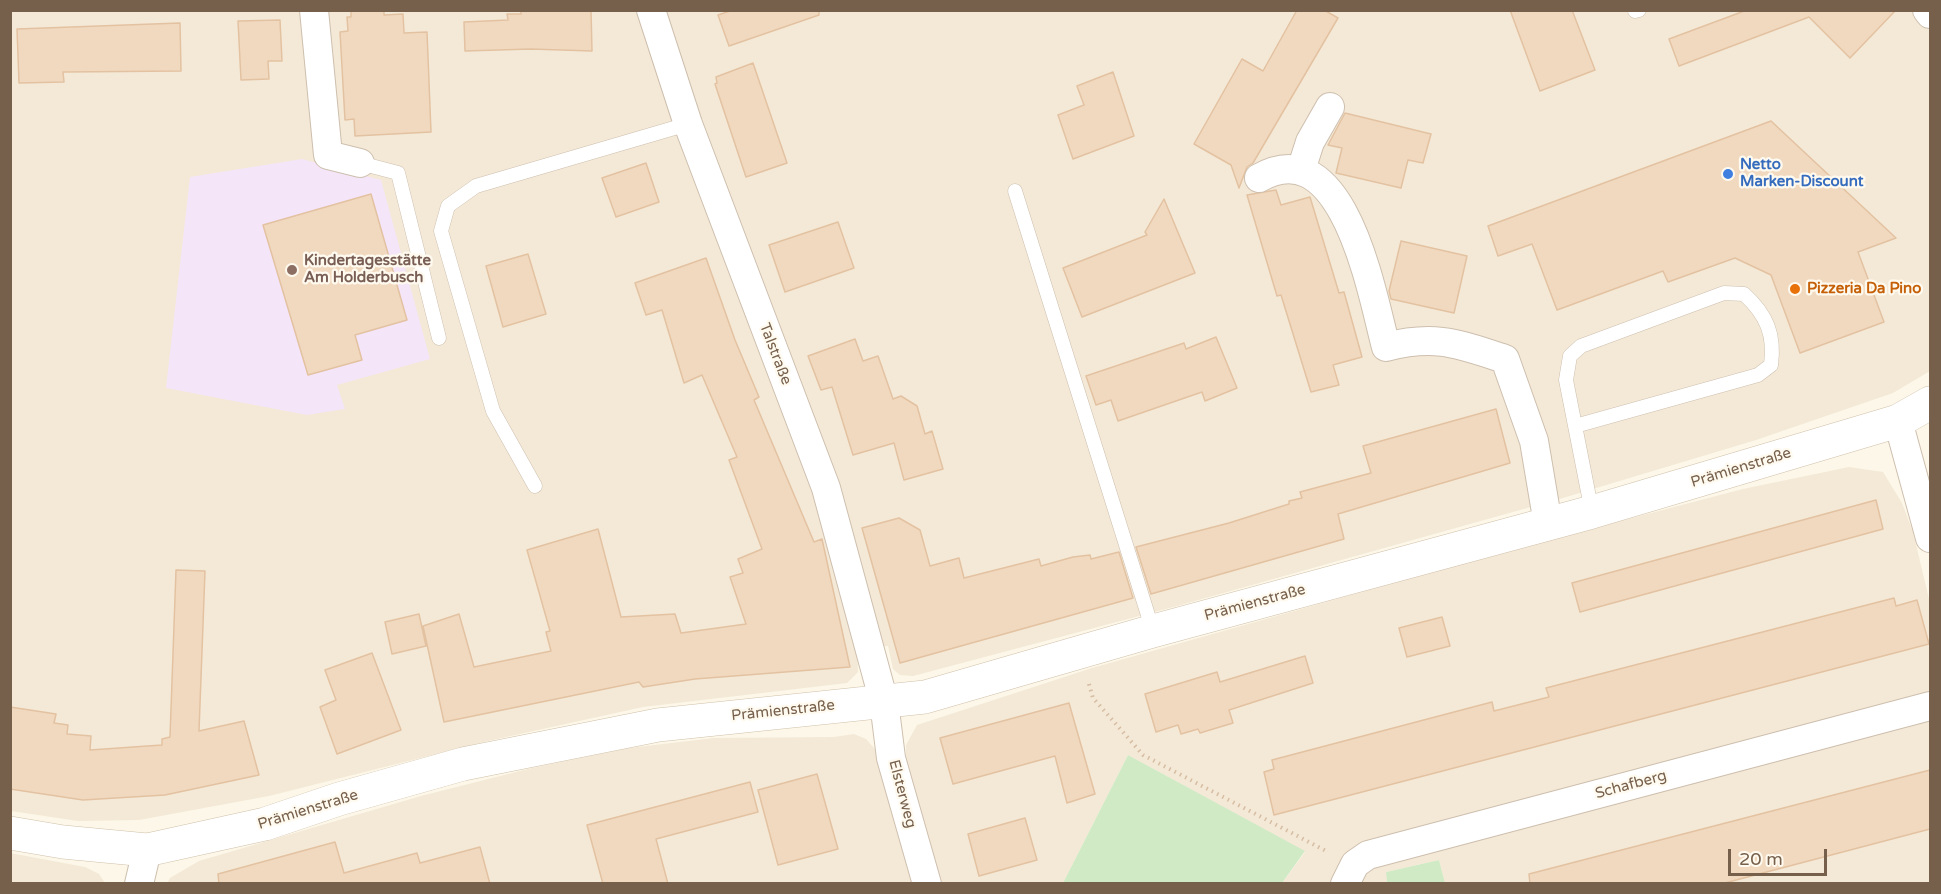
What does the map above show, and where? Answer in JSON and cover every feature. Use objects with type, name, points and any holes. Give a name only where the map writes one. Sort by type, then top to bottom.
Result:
[{"type":"street","points":[[314,10],[327,155],[360,163]]},
{"type":"street","name":"Talstraße","points":[[651,10],[688,124],[826,489],[884,702]]},
{"type":"street","points":[[1300,170],[1310,142],[1330,107]]},
{"type":"street","points":[[1259,178],[1279,170],[1300,170],[1317,179],[1332,193],[1350,225],[1386,347],[1416,339],[1451,342],[1506,359],[1534,441],[1548,524]]},
{"type":"street","name":"Prämienstraße","points":[[10,832],[63,842],[147,850],[265,824],[339,799],[463,764],[658,725],[925,697],[1153,631],[1592,512],[1898,421],[1930,404]]},
{"type":"street","points":[[1898,421],[1930,538]]},
{"type":"street","name":"Elsterweg","points":[[884,702],[891,758],[927,884]]},
{"type":"street","name":"Schafberg","points":[[1350,874],[1380,852],[1930,706]]},
{"type":"street","points":[[139,884],[147,850]]},
{"type":"lane","points":[[536,486],[493,411],[441,231],[448,206],[476,186],[688,124]]},
{"type":"lane","points":[[360,163],[398,173],[439,338]]},
{"type":"lane","points":[[1015,191],[1153,631]]},
{"type":"lane","points":[[1575,426],[1758,375],[1771,365],[1774,344],[1760,309],[1744,294],[1724,293],[1581,346],[1570,356],[1566,380],[1575,426],[1592,512]]},
{"type":"path","points":[[1080,652],[1093,698],[1143,755],[1350,874]]},
{"type":"shaded area","points":[[10,11],[1930,11],[1930,371],[1893,393],[1756,440],[1563,498],[1177,606],[913,676],[900,675],[893,669],[888,646],[857,649],[858,672],[847,683],[643,707],[488,741],[269,796],[139,820],[78,821],[11,811]]},
{"type":"shaded area","name":"Kindertagesstätte Am Holderbusch","points":[[302,159],[381,180],[430,359],[337,385],[345,409],[307,415],[166,388],[190,177]]},
{"type":"shaded area","points":[[1849,467],[1883,472],[1902,503],[1913,532],[1930,603],[1930,883],[1445,884],[1439,860],[1386,872],[1387,883],[1282,883],[1305,852],[1128,755],[1063,883],[167,884],[170,878],[199,861],[421,796],[532,768],[629,748],[714,738],[834,737],[854,734],[866,739],[875,749],[881,768],[906,763],[906,745],[917,725],[1092,668],[1525,546],[1743,489]]},
{"type":"shaded area","points":[[10,853],[85,867],[99,874],[105,883],[11,883]]},
{"type":"green space","points":[[1128,755],[1305,851],[1282,883],[1063,883]]},
{"type":"green space","points":[[1439,860],[1445,883],[1387,883],[1386,872]]},
{"type":"building","points":[[351,10],[384,10],[384,15],[403,14],[404,33],[427,32],[431,132],[355,136],[354,119],[345,120],[340,32],[348,31],[347,17],[351,17]]},
{"type":"building","points":[[521,10],[591,10],[592,51],[531,49],[465,51],[464,22],[508,20],[507,14],[521,14]]},
{"type":"building","points":[[733,10],[819,10],[819,15],[729,46],[718,15]]},
{"type":"building","points":[[1297,10],[1324,10],[1338,18],[1253,163],[1247,167],[1239,188],[1231,165],[1194,144],[1242,59],[1263,71]]},
{"type":"building","points":[[1510,10],[1572,10],[1595,70],[1540,91]]},
{"type":"building","points":[[1747,10],[1896,10],[1850,58],[1809,17],[1679,66],[1669,39]]},
{"type":"building","points":[[280,20],[282,61],[268,61],[269,79],[241,80],[238,21]]},
{"type":"building","points":[[180,23],[181,71],[63,72],[64,82],[19,83],[17,29]]},
{"type":"building","points":[[753,63],[787,163],[746,177],[715,84],[717,83],[716,77]]},
{"type":"building","points":[[1113,72],[1134,136],[1073,159],[1058,115],[1084,105],[1077,86]]},
{"type":"building","points":[[1345,113],[1431,134],[1423,163],[1408,160],[1401,188],[1336,173],[1342,148],[1328,145]]},
{"type":"building","name":"Netto Marken-Discount","points":[[1771,121],[1896,238],[1858,252],[1884,322],[1800,353],[1771,275],[1735,258],[1668,282],[1663,271],[1557,310],[1532,244],[1498,256],[1488,226]]},
{"type":"building","points":[[646,163],[659,202],[616,217],[602,178]]},
{"type":"building","points":[[1276,190],[1281,205],[1310,197],[1339,293],[1344,292],[1362,357],[1333,365],[1339,385],[1311,392],[1281,295],[1277,296],[1247,195]]},
{"type":"building","points":[[371,194],[407,320],[355,335],[362,360],[308,375],[263,225]]},
{"type":"building","points":[[1164,199],[1195,273],[1082,317],[1063,268],[1147,235],[1145,232]]},
{"type":"building","points":[[838,222],[854,268],[785,292],[769,245]]},
{"type":"building","points":[[1401,241],[1467,256],[1454,313],[1391,299],[1389,291]]},
{"type":"building","points":[[528,254],[546,314],[503,327],[486,266]]},
{"type":"building","points":[[706,258],[735,340],[759,397],[754,400],[814,542],[822,539],[850,667],[695,679],[643,687],[639,682],[444,722],[423,626],[459,614],[474,667],[551,651],[546,632],[550,631],[527,550],[598,529],[621,617],[675,614],[681,633],[746,624],[730,577],[743,573],[738,559],[762,549],[729,460],[737,457],[702,375],[684,383],[662,310],[646,315],[635,283]]},
{"type":"building","points":[[1216,337],[1237,388],[1205,401],[1202,392],[1118,421],[1111,400],[1096,405],[1086,376],[1184,343],[1186,349]]},
{"type":"building","points":[[855,339],[863,361],[878,356],[893,399],[901,396],[917,406],[925,434],[932,431],[943,469],[904,480],[894,443],[853,455],[832,387],[821,390],[808,356]]},
{"type":"building","points":[[1496,409],[1510,463],[1338,514],[1344,539],[1151,594],[1136,547],[1229,523],[1289,504],[1289,501],[1302,498],[1300,492],[1371,473],[1363,446]]},
{"type":"building","points":[[1876,500],[1883,529],[1580,612],[1572,583]]},
{"type":"building","points":[[899,518],[920,530],[930,566],[959,558],[964,578],[1039,559],[1041,566],[1073,557],[1090,555],[1091,559],[1119,552],[1133,598],[900,663],[862,528]]},
{"type":"building","points":[[176,570],[205,571],[199,731],[244,721],[259,775],[165,795],[83,800],[10,789],[10,707],[56,714],[54,723],[68,725],[67,734],[91,736],[90,750],[162,745],[162,739],[170,737]]},
{"type":"building","points":[[1894,598],[1896,606],[1917,600],[1929,644],[1274,815],[1264,772],[1274,769],[1272,760],[1492,702],[1494,711],[1549,697],[1546,688]]},
{"type":"building","points":[[419,614],[426,646],[392,654],[385,622]]},
{"type":"building","points":[[1442,617],[1450,646],[1407,657],[1399,628]]},
{"type":"building","points":[[372,653],[401,730],[337,754],[320,707],[336,700],[325,670]]},
{"type":"building","points":[[1305,656],[1313,683],[1229,710],[1233,723],[1200,733],[1198,729],[1181,734],[1178,725],[1156,732],[1145,694],[1217,672],[1220,682]]},
{"type":"building","points":[[1069,703],[1095,794],[1067,803],[1055,756],[953,784],[940,738]]},
{"type":"building","points":[[1930,770],[1930,829],[1721,884],[1530,884],[1529,874]]},
{"type":"building","points":[[817,774],[838,849],[778,865],[758,790]]},
{"type":"building","points":[[750,782],[758,812],[656,839],[668,884],[603,884],[587,825]]},
{"type":"building","points":[[1025,818],[1037,860],[979,876],[968,834]]},
{"type":"building","points":[[335,842],[344,873],[417,853],[420,863],[480,847],[490,884],[219,884],[218,874]]},
{"type":"place","name":"Netto Marken-Discount","points":[[1728,174]]},
{"type":"place","name":"Kindertagesstätte Am Holderbusch","points":[[292,270]]},
{"type":"place","name":"Pizzeria Da Pino","points":[[1795,289]]}]
